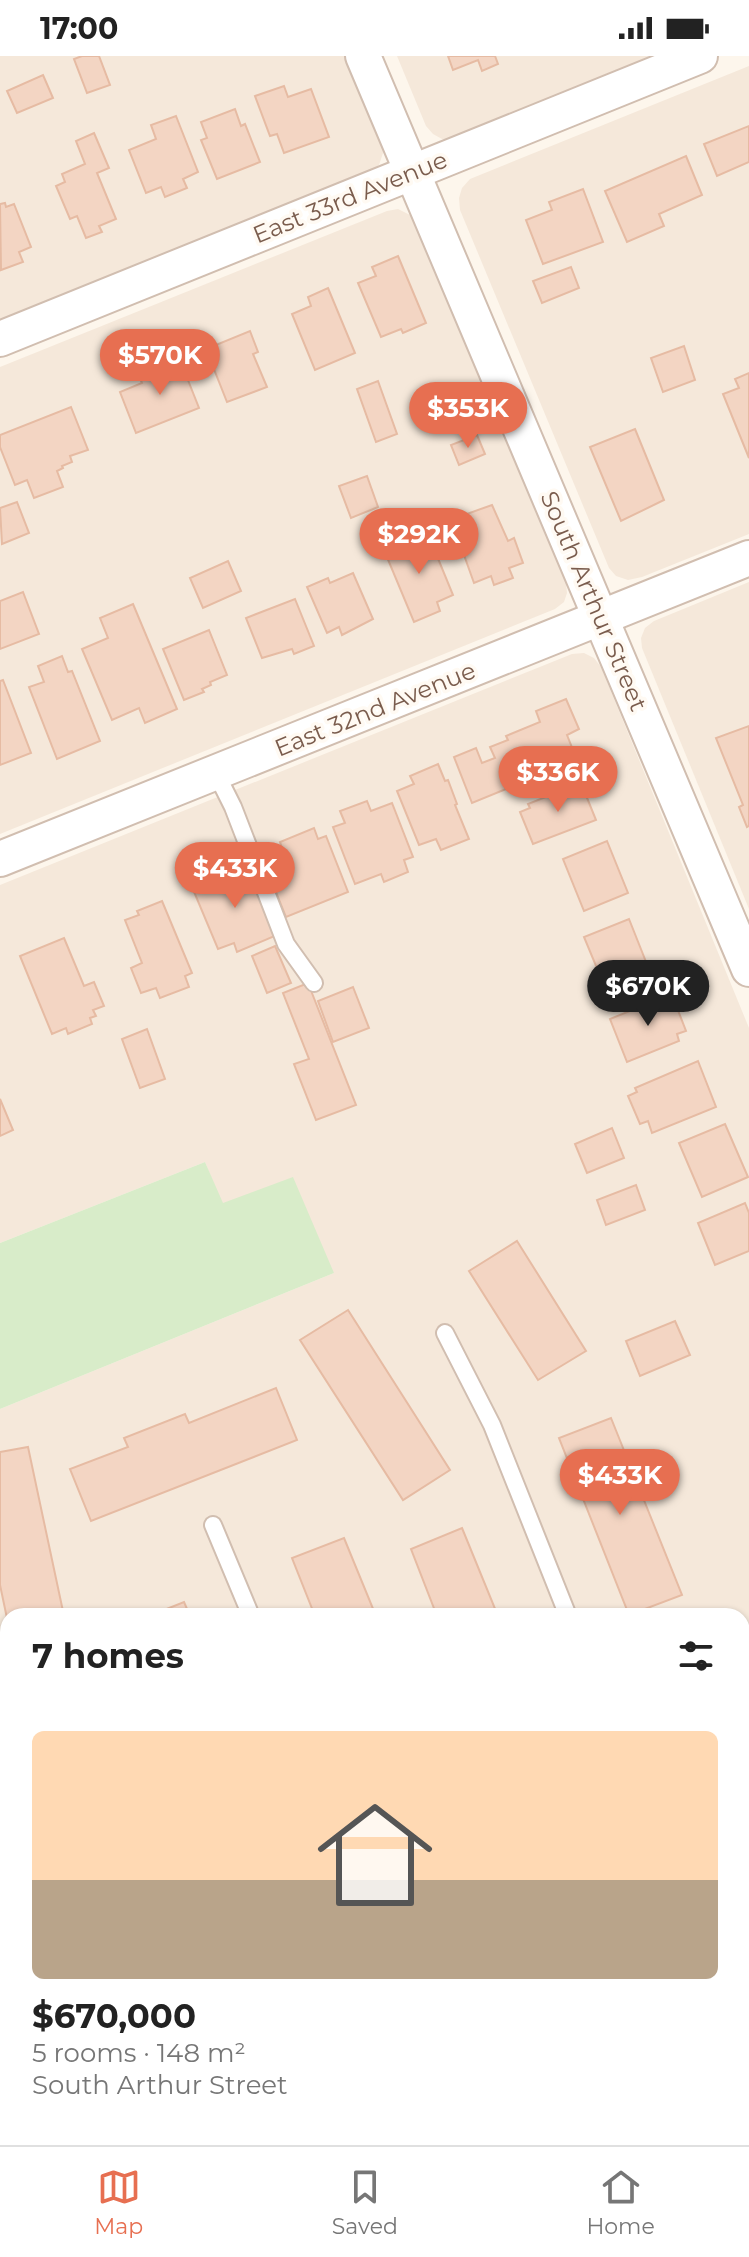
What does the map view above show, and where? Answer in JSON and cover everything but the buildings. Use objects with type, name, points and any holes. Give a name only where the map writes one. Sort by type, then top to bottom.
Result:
[{"type":"street","name":"South Arthur Street","points":[[363,56],[749,969]]},
{"type":"street","name":"East 33rd Avenue","points":[[0,339],[700,56]]},
{"type":"street","name":"East 32nd Avenue","points":[[0,859],[749,558]]},
{"type":"lane","points":[[216,773],[233,807],[286,944],[314,983]]},
{"type":"lane","points":[[445,1333],[492,1425],[565,1608]]},
{"type":"lane","points":[[213,1525],[248,1608]]},
{"type":"shaded area","points":[[0,56],[347,56],[382,141],[383,153],[379,165],[368,173],[0,321]]},
{"type":"shaded area","points":[[397,56],[657,56],[452,139],[442,139],[426,126]]},
{"type":"shaded area","points":[[749,66],[749,534],[628,580],[616,576],[609,568],[460,210],[459,198],[462,188],[470,179]]},
{"type":"shaded area","points":[[398,209],[410,215],[417,225],[566,583],[564,602],[555,609],[0,834],[0,367]]},
{"type":"shaded area","points":[[749,582],[749,909],[642,648],[641,638],[645,628],[654,621]]},
{"type":"shaded area","points":[[584,653],[594,658],[601,667],[749,1028],[749,1608],[0,1608],[0,1409],[334,1273],[222,1204],[205,1162],[0,1243],[0,885],[572,654]]},
{"type":"green space","points":[[205,1162],[223,1203],[293,1177],[334,1273],[0,1409],[0,1243]]}]
